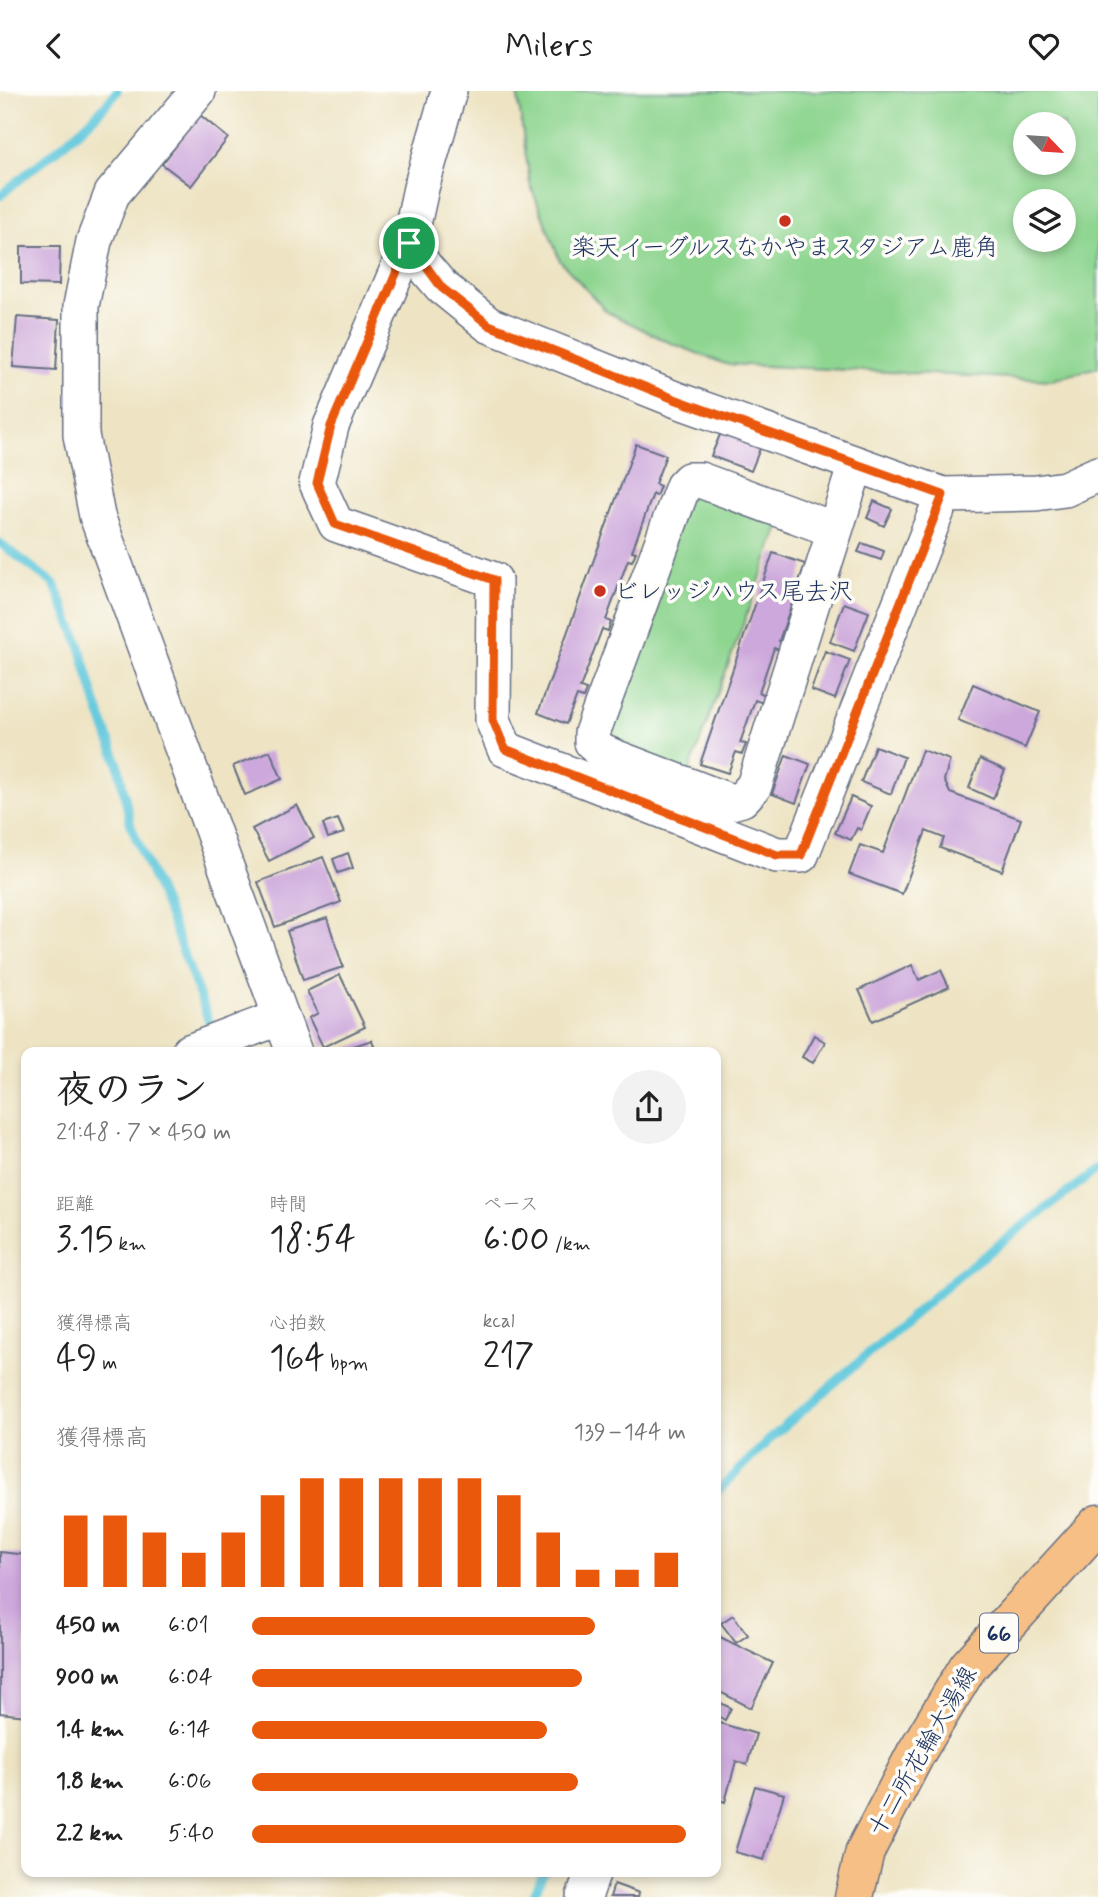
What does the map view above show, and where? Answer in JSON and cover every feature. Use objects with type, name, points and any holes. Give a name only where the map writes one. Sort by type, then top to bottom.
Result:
[{"type":"main road","name":"十二所花輪大湯線","points":[[854,1897],[865,1850],[916,1753],[968,1667],[1098,1524]]},
{"type":"street","points":[[198,91],[112,194],[94,241],[81,306],[81,435],[97,516],[292,1047]]},
{"type":"street","points":[[449,91],[421,188],[409,243],[331,426],[317,483],[335,524],[494,580],[493,720],[505,749],[777,855],[801,855],[943,495]]},
{"type":"street","points":[[409,243],[442,288],[489,325],[677,400],[943,495],[1036,493],[1065,489],[1098,474]]},
{"type":"street","points":[[835,530],[700,480],[689,480],[683,486],[592,733],[592,742],[600,751],[731,802],[742,799],[754,786],[856,464]]},
{"type":"street","points":[[202,1047],[281,1017]]},
{"type":"street","points":[[584,1897],[591,1877]]},
{"type":"green space","name":"楽天イーグルスなかやまスタジアム鹿角","points":[[517,91],[1098,91],[1098,367],[1052,380],[725,364],[666,341],[607,312],[560,261],[530,184]]},
{"type":"green space","points":[[688,494],[780,524],[687,777],[606,747]]},
{"type":"building","points":[[200,115],[228,138],[191,186],[162,164]]},
{"type":"building","points":[[21,246],[60,246],[59,285],[21,284]]},
{"type":"building","points":[[17,317],[59,320],[56,370],[13,367]]},
{"type":"building","points":[[722,430],[761,446],[751,471],[711,456]]},
{"type":"building","name":"ビレッジハウス尾去沢","points":[[636,444],[666,455],[655,484],[660,486],[656,496],[653,494],[632,551],[636,552],[632,561],[628,560],[606,620],[611,622],[608,631],[602,629],[580,688],[586,690],[583,698],[577,696],[566,724],[538,713]]},
{"type":"building","points":[[874,501],[892,509],[884,526],[867,518]]},
{"type":"building","points":[[862,543],[884,551],[881,560],[858,552]]},
{"type":"building","name":"ビレッジハウス尾去沢","points":[[773,553],[805,564],[799,581],[808,584],[803,600],[794,597],[779,641],[785,643],[782,651],[774,648],[759,692],[765,695],[763,703],[755,700],[740,743],[746,744],[742,754],[736,752],[728,773],[700,764]]},
{"type":"building","points":[[844,603],[869,612],[854,651],[830,642]]},
{"type":"building","points":[[825,651],[850,660],[835,699],[811,690]]},
{"type":"building","points":[[973,684],[1040,712],[1025,748],[958,720]]},
{"type":"building","points":[[875,746],[904,757],[891,794],[861,782]]},
{"type":"building","points":[[922,750],[950,760],[944,780],[950,793],[1021,819],[1002,871],[940,848],[944,838],[926,831],[902,894],[849,874],[860,845],[883,853]]},
{"type":"building","points":[[270,751],[282,779],[245,795],[233,766]]},
{"type":"building","points":[[786,755],[810,764],[796,803],[772,794]]},
{"type":"building","points":[[980,759],[1005,770],[993,799],[969,788]]},
{"type":"building","points":[[851,797],[871,806],[861,830],[857,828],[851,840],[835,833]]},
{"type":"building","points":[[297,805],[314,838],[269,861],[252,829]]},
{"type":"building","points":[[338,819],[344,833],[328,838],[323,824]]},
{"type":"building","points":[[348,853],[353,868],[338,873],[333,859]]},
{"type":"building","points":[[323,857],[341,902],[275,927],[258,882]]},
{"type":"building","points":[[327,918],[343,967],[303,980],[287,931]]},
{"type":"building","points":[[912,965],[919,980],[941,970],[949,987],[873,1021],[859,990]]},
{"type":"building","points":[[340,975],[365,1027],[323,1047],[309,1018],[318,1013],[307,991]]},
{"type":"building","points":[[814,1035],[825,1042],[813,1063],[802,1057]]},
{"type":"building","points":[[372,1040],[374,1047],[350,1047]]},
{"type":"building","points":[[0,1552],[21,1554],[21,1715],[0,1713]]},
{"type":"building","points":[[733,1615],[748,1635],[736,1643],[721,1623]]},
{"type":"building","points":[[721,1637],[773,1663],[751,1708],[721,1693]]},
{"type":"building","points":[[721,1703],[731,1708],[725,1720],[721,1718]]},
{"type":"building","points":[[721,1724],[756,1734],[747,1765],[736,1761],[725,1802],[721,1801]]},
{"type":"building","points":[[755,1786],[784,1794],[764,1860],[735,1852]]},
{"type":"building","points":[[614,1884],[639,1893],[638,1897],[610,1897]]},
{"type":"waterway","points":[[0,196],[91,120],[117,91]]},
{"type":"waterway","points":[[0,543],[54,584],[79,643],[96,703],[118,764],[131,826],[171,920],[214,1035]]},
{"type":"waterway","points":[[721,1488],[771,1438],[961,1273],[1098,1169]]},
{"type":"waterway","points":[[533,1897],[541,1877]]},
{"type":"place","name":"楽天イーグルスなかやまスタジアム鹿角","points":[[785,221]]},
{"type":"place","name":"ビレッジハウス尾去沢","points":[[600,591]]},
{"type":"route","points":[[409,243],[442,288],[489,325],[677,400],[943,495],[801,855],[777,855],[505,749],[493,720],[494,580],[335,524],[317,483],[331,426],[409,243]]}]
